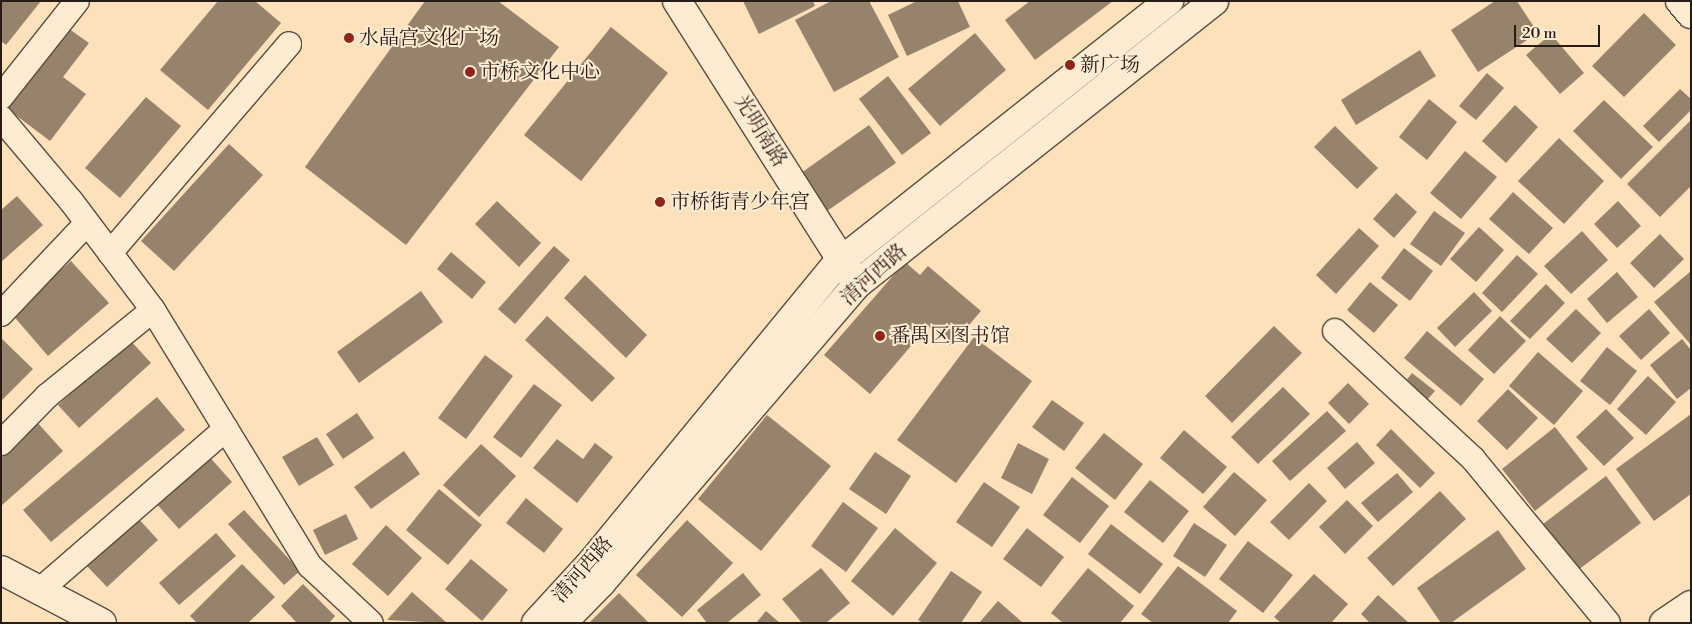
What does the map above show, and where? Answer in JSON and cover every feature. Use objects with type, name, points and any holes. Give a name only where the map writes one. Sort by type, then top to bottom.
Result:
[{"type":"street","points":[[1,97],[77,1]]},
{"type":"street","name":"光明南路","points":[[677,1],[856,285]]},
{"type":"street","name":"清河西路","points":[[536,623],[591,563],[842,260],[1169,1]]},
{"type":"street","name":"清河西路","points":[[562,623],[601,583],[856,285],[1214,1]]},
{"type":"street","points":[[1680,1],[1691,14]]},
{"type":"street","points":[[110,253],[289,44]]},
{"type":"street","points":[[1,118],[88,223],[153,310],[310,566],[371,623]]},
{"type":"street","points":[[1,314],[88,223]]},
{"type":"street","points":[[1,443],[47,396],[153,310]]},
{"type":"street","points":[[1335,331],[1473,459],[1608,623]]},
{"type":"street","points":[[40,590],[226,429]]},
{"type":"street","points":[[1,570],[102,623]]},
{"type":"street","points":[[1664,623],[1691,605]]},
{"type":"building","points":[[1,1],[41,1],[6,45],[1,41]]},
{"type":"building","points":[[218,1],[255,1],[281,23],[208,110],[160,70]]},
{"type":"building","points":[[425,1],[498,1],[559,47],[406,245],[305,167]]},
{"type":"building","points":[[743,1],[813,1],[815,6],[759,34]]},
{"type":"building","points":[[831,1],[869,1],[899,57],[834,92],[795,20]]},
{"type":"building","points":[[917,1],[958,1],[970,27],[907,56],[888,15]]},
{"type":"building","points":[[1030,1],[1113,1],[1035,60],[1005,20]]},
{"type":"building","points":[[1495,1],[1517,1],[1538,33],[1478,72],[1451,30]]},
{"type":"building","points":[[1644,13],[1676,45],[1624,97],[1592,66]]},
{"type":"building","points":[[65,26],[89,43],[63,77],[86,94],[50,141],[5,107]]},
{"type":"building","points":[[611,27],[668,73],[581,181],[524,135]]},
{"type":"building","points":[[975,33],[1006,70],[940,126],[908,89]]},
{"type":"building","points":[[1551,34],[1584,73],[1560,94],[1526,55]]},
{"type":"building","points":[[1420,50],[1436,76],[1356,125],[1341,100]]},
{"type":"building","points":[[1487,73],[1504,88],[1476,120],[1459,106]]},
{"type":"building","points":[[888,76],[931,133],[902,155],[859,99]]},
{"type":"building","points":[[1680,89],[1691,99],[1691,110],[1659,142],[1643,126]]},
{"type":"building","points":[[146,97],[181,126],[120,198],[85,168]]},
{"type":"building","points":[[1429,99],[1457,122],[1427,160],[1399,137]]},
{"type":"building","points":[[1604,100],[1653,147],[1621,179],[1573,131]]},
{"type":"building","points":[[1515,105],[1538,127],[1506,163],[1482,141]]},
{"type":"building","points":[[1691,120],[1691,186],[1660,217],[1627,184]]},
{"type":"building","points":[[869,125],[896,163],[827,211],[801,173]]},
{"type":"building","points":[[1335,126],[1378,168],[1357,189],[1314,147]]},
{"type":"building","points":[[1559,138],[1604,181],[1564,224],[1518,181]]},
{"type":"building","points":[[229,144],[263,175],[174,271],[141,241]]},
{"type":"building","points":[[1465,151],[1497,177],[1461,219],[1430,193]]},
{"type":"building","points":[[1513,192],[1553,228],[1529,254],[1489,219]]},
{"type":"building","points":[[1396,193],[1417,212],[1394,238],[1373,219]]},
{"type":"building","points":[[17,196],[43,225],[1,262],[1,210]]},
{"type":"building","points":[[497,201],[541,243],[519,267],[475,224]]},
{"type":"building","points":[[1618,201],[1641,226],[1617,248],[1594,224]]},
{"type":"building","points":[[1434,211],[1465,233],[1441,266],[1410,244]]},
{"type":"building","points":[[1479,227],[1504,250],[1476,282],[1450,259]]},
{"type":"building","points":[[1359,228],[1379,246],[1336,294],[1316,275]]},
{"type":"building","points":[[1582,231],[1608,260],[1571,294],[1544,266]]},
{"type":"building","points":[[1660,234],[1684,259],[1654,288],[1630,263]]},
{"type":"building","points":[[554,246],[570,260],[515,324],[498,309]]},
{"type":"building","points":[[1404,248],[1433,271],[1410,301],[1381,278]]},
{"type":"building","points":[[451,252],[486,282],[472,299],[437,269]]},
{"type":"building","points":[[1517,255],[1538,274],[1502,312],[1482,293]]},
{"type":"building","points":[[71,261],[109,303],[48,356],[11,313]]},
{"type":"building","name":"番禺区图书馆","points":[[905,262],[920,275],[928,266],[981,311],[951,346],[928,326],[870,394],[824,355]]},
{"type":"building","points":[[1691,271],[1691,345],[1654,302]]},
{"type":"building","points":[[1617,272],[1638,297],[1607,323],[1587,299]]},
{"type":"building","points":[[585,275],[647,335],[626,358],[564,298]]},
{"type":"building","points":[[1370,282],[1398,305],[1374,333],[1347,310]]},
{"type":"building","points":[[1546,284],[1565,303],[1530,339],[1510,321]]},
{"type":"building","points":[[421,291],[443,322],[359,383],[337,352]]},
{"type":"building","points":[[1474,292],[1492,311],[1455,347],[1437,328]]},
{"type":"building","points":[[1576,309],[1601,333],[1572,363],[1546,339]]},
{"type":"building","points":[[1649,309],[1670,333],[1641,360],[1619,336]]},
{"type":"building","points":[[547,316],[615,378],[592,402],[525,340]]},
{"type":"building","points":[[1500,316],[1526,341],[1494,374],[1468,350]]},
{"type":"building","points":[[1274,326],[1302,353],[1232,423],[1205,396]]},
{"type":"building","points":[[1427,331],[1484,379],[1461,406],[1404,358]]},
{"type":"building","points":[[974,337],[1032,381],[956,483],[897,440]]},
{"type":"building","points":[[1,338],[33,369],[1,401]]},
{"type":"building","points":[[1682,339],[1691,350],[1691,388],[1677,399],[1650,365]]},
{"type":"building","points":[[130,340],[151,363],[79,428],[58,405]]},
{"type":"building","points":[[1607,347],[1637,371],[1610,405],[1580,381]]},
{"type":"building","points":[[1538,352],[1583,391],[1554,425],[1509,386]]},
{"type":"building","points":[[485,355],[513,376],[466,439],[438,418]]},
{"type":"building","points":[[1412,373],[1435,391],[1427,400],[1405,382]]},
{"type":"building","points":[[1648,376],[1676,402],[1646,435],[1617,409]]},
{"type":"building","points":[[1348,383],[1369,404],[1349,424],[1328,403]]},
{"type":"building","points":[[534,384],[562,405],[521,458],[493,437]]},
{"type":"building","points":[[1283,387],[1310,414],[1258,464],[1231,437]]},
{"type":"building","points":[[1508,389],[1538,418],[1507,450],[1477,421]]},
{"type":"building","points":[[157,397],[185,430],[51,542],[23,510]]},
{"type":"building","points":[[1052,400],[1084,423],[1064,451],[1032,427]]},
{"type":"building","points":[[1606,409],[1634,438],[1604,466],[1576,437]]},
{"type":"building","points":[[1327,411],[1346,431],[1290,481],[1272,461]]},
{"type":"building","points":[[357,413],[374,438],[343,459],[326,434]]},
{"type":"building","points":[[1691,414],[1691,494],[1654,521],[1616,469]]},
{"type":"building","points":[[767,415],[831,466],[761,551],[698,499]]},
{"type":"building","points":[[36,421],[63,451],[1,506],[1,452]]},
{"type":"building","points":[[1555,427],[1588,469],[1535,511],[1502,469]]},
{"type":"building","points":[[1391,429],[1435,473],[1420,488],[1376,445]]},
{"type":"building","points":[[1184,430],[1227,467],[1203,494],[1160,458]]},
{"type":"building","points":[[1104,433],[1143,464],[1115,500],[1075,468]]},
{"type":"building","points":[[317,437],[334,465],[299,486],[282,457]]},
{"type":"building","points":[[557,439],[583,459],[595,443],[613,457],[577,503],[533,468]]},
{"type":"building","points":[[1357,442],[1375,463],[1345,489],[1327,468]]},
{"type":"building","points":[[1018,443],[1049,459],[1032,494],[1001,478]]},
{"type":"building","points":[[481,444],[516,476],[479,517],[443,485]]},
{"type":"building","points":[[404,451],[420,474],[371,509],[354,487]]},
{"type":"building","points":[[875,452],[911,476],[886,514],[849,489]]},
{"type":"building","points":[[206,453],[232,482],[179,529],[154,501]]},
{"type":"building","points":[[1234,472],[1267,500],[1235,536],[1203,507]]},
{"type":"building","points":[[1397,473],[1413,492],[1378,522],[1361,503]]},
{"type":"building","points":[[1606,476],[1641,523],[1578,570],[1543,524]]},
{"type":"building","points":[[1072,477],[1109,506],[1080,543],[1043,515]]},
{"type":"building","points":[[1150,480],[1189,511],[1163,543],[1124,512]]},
{"type":"building","points":[[984,482],[1020,507],[992,547],[956,522]]},
{"type":"building","points":[[1309,483],[1327,501],[1289,540],[1270,522]]},
{"type":"building","points":[[439,489],[482,525],[448,565],[406,530]]},
{"type":"building","points":[[1440,491],[1466,519],[1393,586],[1367,558]]},
{"type":"building","points":[[526,498],[563,529],[544,553],[506,523]]},
{"type":"building","points":[[1347,500],[1373,526],[1345,554],[1319,527]]},
{"type":"building","points":[[843,502],[878,528],[846,572],[811,546]]},
{"type":"building","points":[[244,510],[300,571],[284,585],[228,524]]},
{"type":"building","points":[[346,514],[358,539],[325,555],[313,530]]},
{"type":"building","points":[[137,517],[158,540],[107,587],[85,564]]},
{"type":"building","points":[[687,520],[733,563],[682,617],[636,575]]},
{"type":"building","points":[[1194,523],[1227,545],[1205,577],[1173,556]]},
{"type":"building","points":[[1111,524],[1163,564],[1140,594],[1088,554]]},
{"type":"building","points":[[386,525],[422,558],[388,596],[352,564]]},
{"type":"building","points":[[895,528],[937,563],[893,616],[851,581]]},
{"type":"building","points":[[1027,528],[1064,557],[1041,587],[1003,559]]},
{"type":"building","points":[[1498,530],[1526,569],[1451,623],[1441,623],[1417,588]]},
{"type":"building","points":[[216,533],[236,556],[179,605],[159,583]]},
{"type":"building","points":[[1248,541],[1293,575],[1263,613],[1219,579]]},
{"type":"building","points":[[471,559],[508,590],[482,621],[445,589]]},
{"type":"building","points":[[242,564],[275,597],[248,623],[197,623],[190,616]]},
{"type":"building","points":[[1178,566],[1237,611],[1228,623],[1153,623],[1141,614]]},
{"type":"building","points":[[821,568],[850,603],[826,623],[802,623],[782,599]]},
{"type":"building","points":[[1088,568],[1134,606],[1120,623],[1063,623],[1051,613]]},
{"type":"building","points":[[951,571],[982,592],[961,623],[923,623],[918,620]]},
{"type":"building","points":[[743,573],[761,595],[727,623],[707,623],[697,610]]},
{"type":"building","points":[[1314,574],[1348,604],[1331,623],[1281,623],[1274,617]]},
{"type":"building","points":[[303,584],[335,616],[329,623],[297,623],[281,606]]},
{"type":"building","points":[[412,592],[447,623],[387,620]]},
{"type":"building","points":[[619,593],[649,623],[589,623]]},
{"type":"building","points":[[1378,595],[1409,623],[1370,623],[1361,614]]},
{"type":"building","points":[[998,601],[1023,623],[979,623]]},
{"type":"building","points":[[766,611],[780,623],[756,623]]},
{"type":"place","name":"水晶宫文化广场","points":[[349,38]]},
{"type":"place","name":"新广场","points":[[1070,65]]},
{"type":"place","name":"市桥文化中心","points":[[470,72]]},
{"type":"place","name":"市桥街青少年宫","points":[[660,202]]},
{"type":"place","name":"番禺区图书馆","points":[[880,336]]}]
